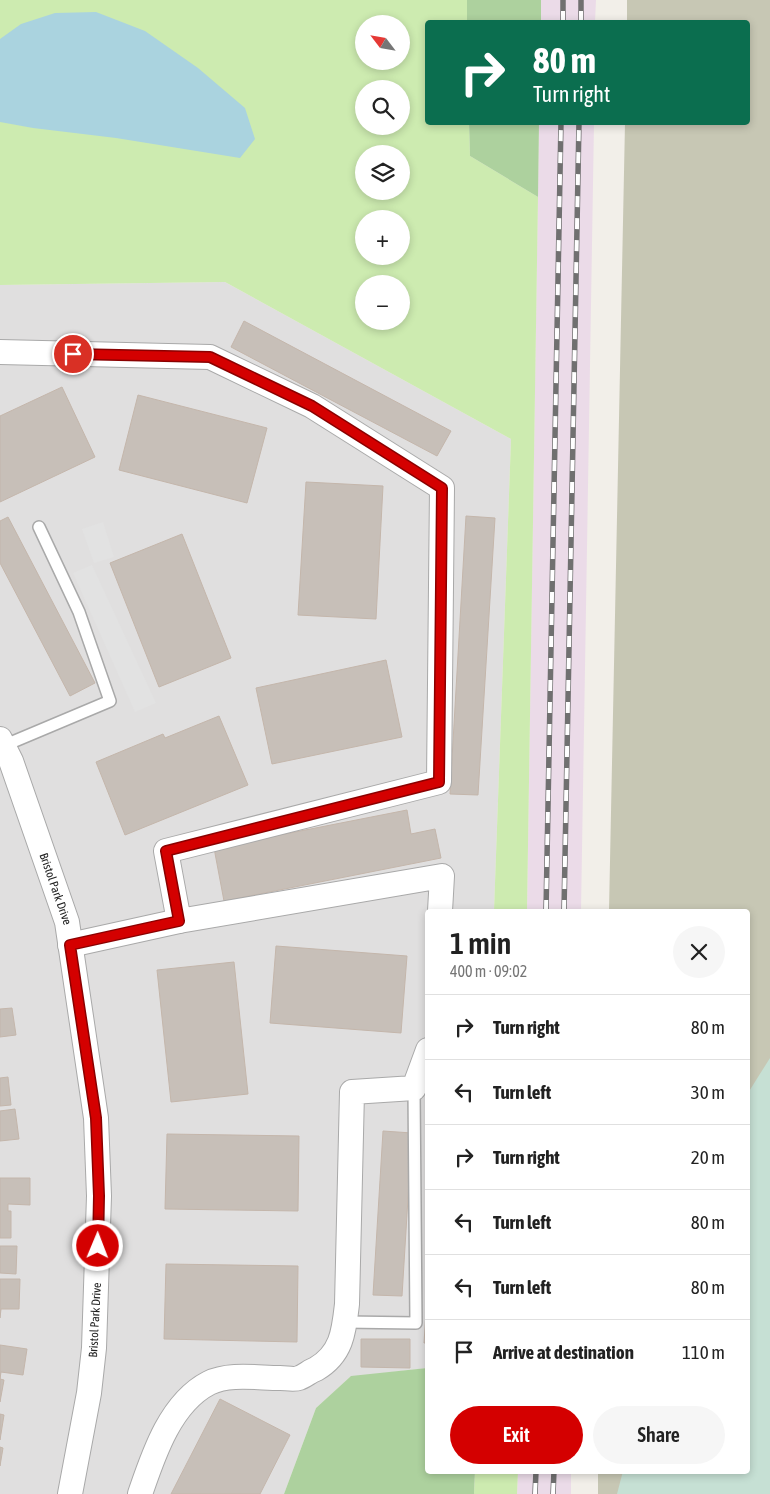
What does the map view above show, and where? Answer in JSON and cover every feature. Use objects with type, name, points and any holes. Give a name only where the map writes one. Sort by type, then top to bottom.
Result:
[{"type":"street","points":[[0,352],[210,357],[312,406],[442,488],[439,782],[166,851],[179,921]]},
{"type":"street","name":"Bristol Park Drive","points":[[4,753],[67,922],[96,1118],[99,1196],[94,1348],[88,1402],[70,1494]]},
{"type":"street","points":[[70,945],[179,921],[442,876],[440,909]]},
{"type":"street","points":[[140,1494],[152,1458],[164,1431],[176,1414],[201,1388],[210,1382],[225,1378],[297,1378],[328,1362],[343,1336],[345,1322],[352,1092],[414,1088],[425,1058]]},
{"type":"lane","points":[[4,753],[110,701],[79,612],[38,527]]},
{"type":"lane","points":[[345,1322],[416,1323],[414,1088]]},
{"type":"shaded area","points":[[541,0],[596,0],[595,20],[541,20]]},
{"type":"shaded area","points":[[627,0],[770,0],[770,1494],[598,1494],[598,1474],[750,1474],[750,909],[609,909],[625,125],[750,125],[750,20],[627,20]]},
{"type":"shaded area","points":[[539,125],[594,125],[581,909],[527,909]]},
{"type":"shaded area","points":[[225,282],[511,439],[494,909],[425,909],[425,1368],[350,1377],[316,1408],[284,1494],[0,1494],[0,285]]},
{"type":"shaded area","points":[[103,522],[114,557],[94,563],[82,529]]},
{"type":"shaded area","points":[[92,565],[156,703],[135,712],[73,573]]},
{"type":"shaded area","points":[[770,1058],[770,1494],[617,1494],[622,1474],[750,1474],[750,1090]]},
{"type":"shaded area","points":[[518,1474],[571,1474],[571,1494],[517,1494]]},
{"type":"green space","points":[[0,0],[467,0],[467,20],[425,20],[425,125],[469,125],[470,156],[538,197],[527,909],[494,909],[511,439],[225,282],[0,285]]},
{"type":"green space","points":[[467,0],[541,0],[541,20],[467,20]]},
{"type":"green space","points":[[469,125],[539,125],[538,197],[470,156]]},
{"type":"green space","points":[[425,1368],[425,1474],[475,1474],[474,1494],[284,1494],[316,1408],[351,1376]]},
{"type":"green space","points":[[475,1474],[518,1474],[517,1494],[474,1494]]},
{"type":"water","points":[[96,12],[145,31],[198,68],[245,108],[255,139],[240,158],[0,122],[0,39],[21,24],[55,13]]},
{"type":"building","points":[[244,321],[451,431],[437,456],[231,347]]},
{"type":"building","points":[[62,387],[95,457],[0,502],[0,416]]},
{"type":"building","points":[[138,395],[267,428],[247,503],[119,470]]},
{"type":"building","points":[[306,482],[383,486],[376,619],[298,615]]},
{"type":"building","points":[[466,516],[495,518],[478,795],[450,794]]},
{"type":"building","points":[[8,517],[95,683],[70,696],[0,563],[0,521]]},
{"type":"building","points":[[182,534],[231,658],[159,687],[110,563]]},
{"type":"building","points":[[386,660],[402,737],[272,764],[256,688]]},
{"type":"building","points":[[219,716],[248,785],[125,835],[96,762],[163,734],[165,738]]},
{"type":"building","points":[[407,810],[411,834],[435,829],[441,858],[224,901],[214,848]]},
{"type":"building","points":[[276,946],[407,956],[401,1033],[270,1023]]},
{"type":"building","points":[[234,962],[248,1094],[171,1102],[157,970]]},
{"type":"building","points":[[12,1008],[16,1035],[0,1037],[0,1009]]},
{"type":"building","points":[[8,1077],[11,1105],[0,1106],[0,1078]]},
{"type":"building","points":[[15,1109],[19,1139],[0,1141],[0,1111]]},
{"type":"building","points":[[383,1131],[412,1133],[402,1296],[373,1295]]},
{"type":"building","points":[[167,1134],[299,1136],[298,1211],[165,1209]]},
{"type":"building","points":[[0,1178],[30,1178],[30,1205],[8,1204],[8,1211],[11,1211],[11,1238],[0,1238]]},
{"type":"building","points":[[0,1246],[17,1246],[16,1274],[0,1273]]},
{"type":"building","points":[[166,1264],[298,1266],[297,1342],[164,1339]]},
{"type":"building","points":[[0,1279],[20,1279],[19,1309],[1,1309],[0,1318]]},
{"type":"building","points":[[361,1339],[410,1339],[410,1368],[361,1367]]},
{"type":"building","points":[[0,1345],[27,1349],[23,1375],[1,1372],[0,1379]]},
{"type":"building","points":[[0,1379],[4,1380],[0,1402]]},
{"type":"building","points":[[220,1399],[290,1435],[260,1494],[171,1494]]},
{"type":"building","points":[[0,1414],[4,1415],[0,1440]]},
{"type":"building","points":[[0,1447],[3,1448],[0,1466]]},
{"type":"railway","points":[[563,0],[563,20]]},
{"type":"railway","points":[[581,0],[581,20]]},
{"type":"railway","points":[[546,909],[561,125]]},
{"type":"railway","points":[[564,909],[579,125]]},
{"type":"railway","points":[[535,1494],[536,1474]]},
{"type":"railway","points":[[553,1494],[554,1474]]},
{"type":"route","points":[[73,354],[210,357],[312,406],[442,488],[439,782],[166,851],[179,921],[70,945],[96,1118],[99,1196],[98,1246]]}]
